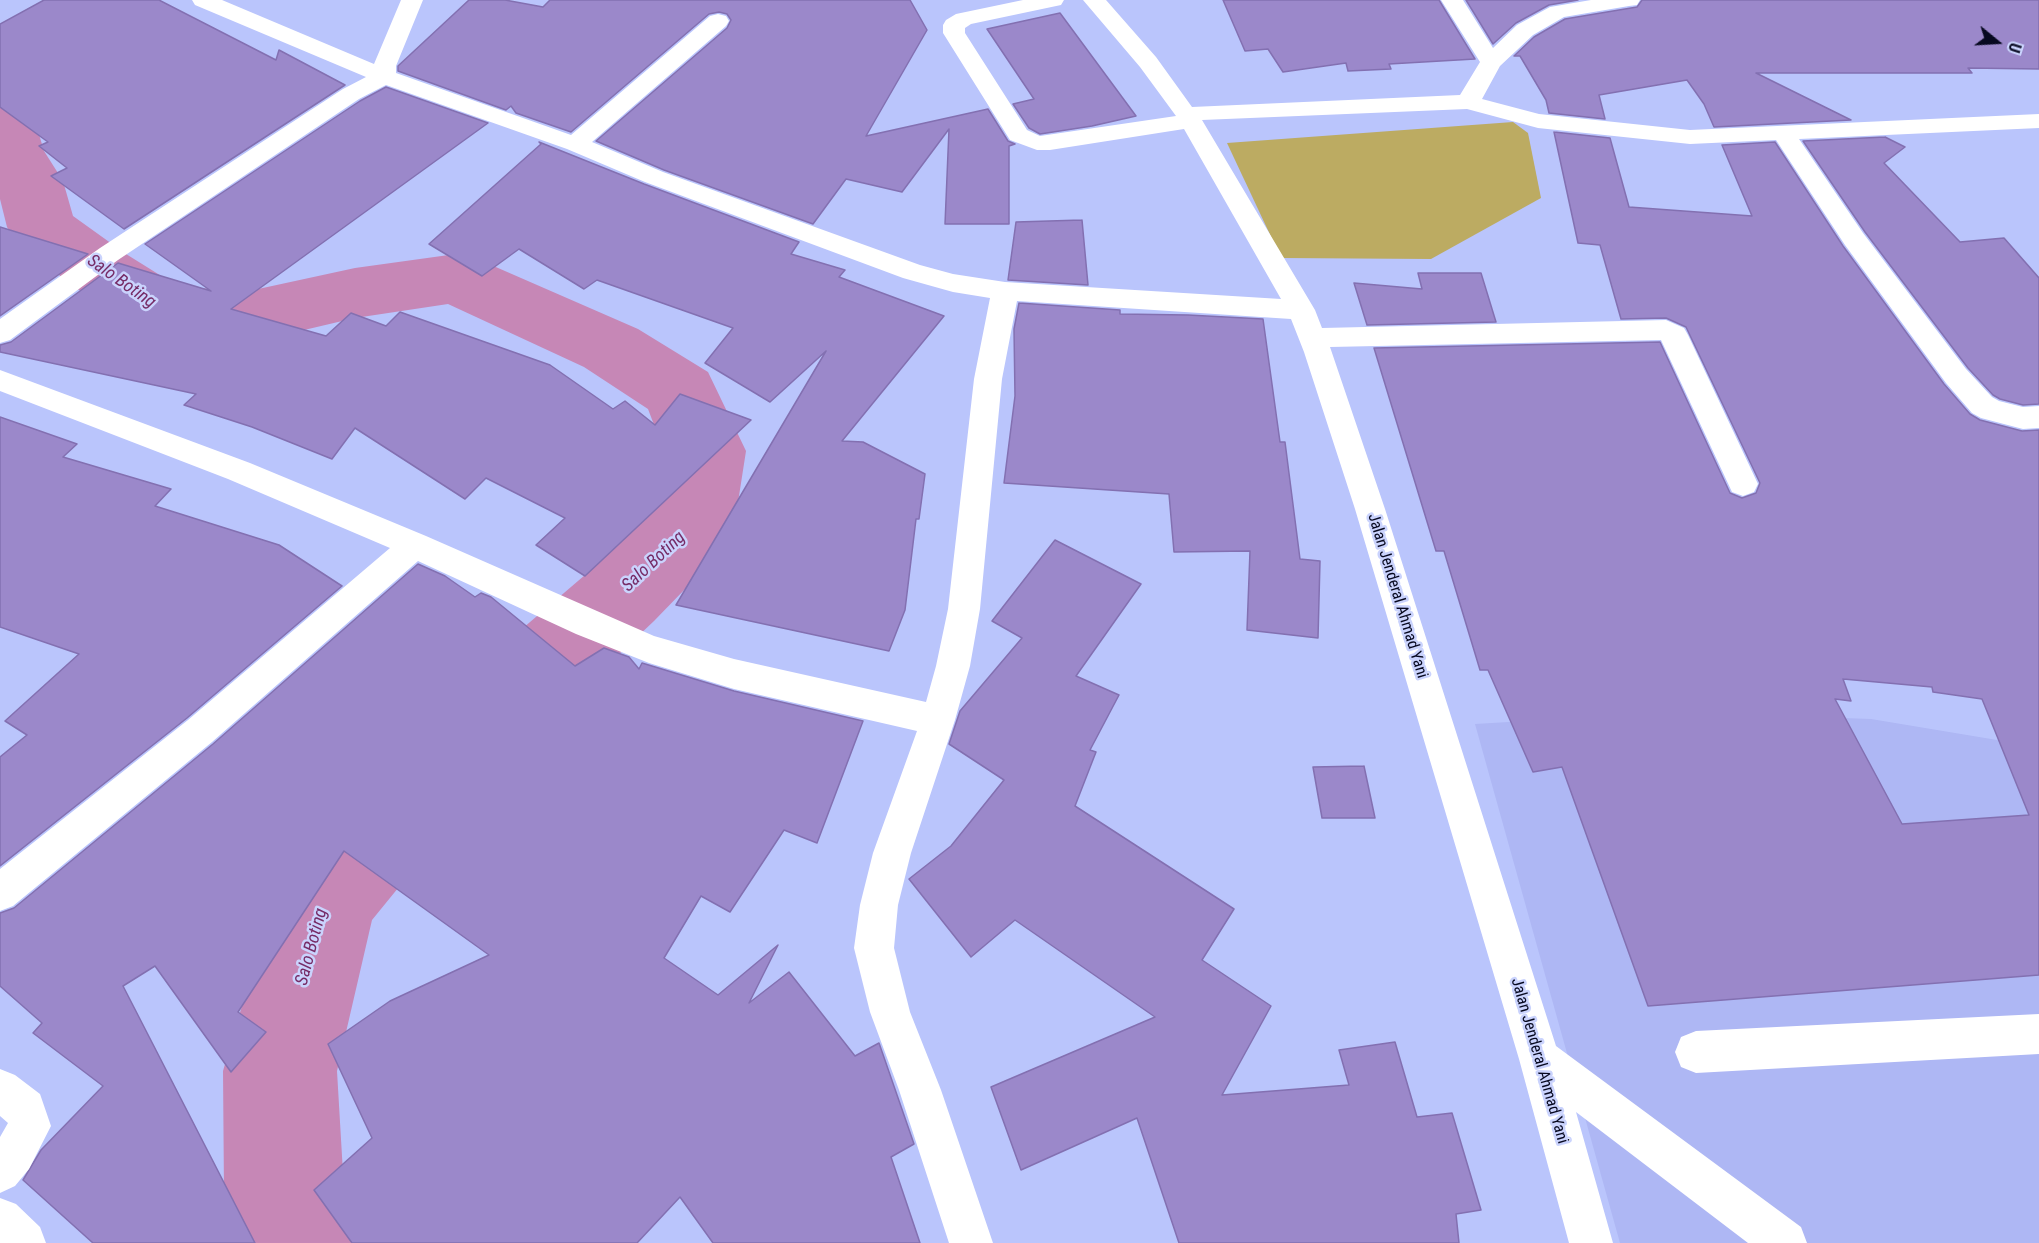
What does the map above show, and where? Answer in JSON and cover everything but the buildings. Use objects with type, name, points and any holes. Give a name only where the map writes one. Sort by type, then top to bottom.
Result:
[{"type":"street","points":[[203,0],[384,77],[575,144],[654,177],[873,258],[953,283],[1005,291],[1306,324],[1666,330],[1674,335],[1743,484]]},
{"type":"street","points":[[384,77],[384,66],[404,24],[412,0]]},
{"type":"street","points":[[1053,0],[964,19],[954,25],[954,33],[1018,135],[1036,143],[1050,143],[1189,118],[1468,102],[1538,121],[1645,134],[1702,137],[1850,128],[2039,121]]},
{"type":"street","name":"Jalan Jenderal Ahmad Yani","points":[[1094,0],[1148,62],[1189,118],[1306,324],[1370,509],[1540,1059],[1591,1243]]},
{"type":"street","points":[[1452,0],[1491,62]]},
{"type":"street","points":[[1468,102],[1491,62],[1525,30],[1558,12],[1629,0]]},
{"type":"street","points":[[575,144],[718,21]]},
{"type":"street","points":[[0,333],[109,254],[351,94],[384,77]]},
{"type":"street","points":[[1784,133],[1854,239],[1956,376],[1982,405],[1990,410],[2023,418],[2039,417]]},
{"type":"street","points":[[971,1243],[920,1090],[890,1012],[874,948],[879,905],[892,853],[938,720],[953,666],[964,609],[988,379],[1005,291]]},
{"type":"street","points":[[0,380],[239,471],[415,545],[588,624],[650,649],[734,674],[938,720]]},
{"type":"street","points":[[0,893],[200,731],[415,545]]},
{"type":"street","points":[[1696,1052],[2039,1034]]},
{"type":"street","points":[[1540,1059],[1785,1243]]},
{"type":"street","points":[[0,1090],[25,1109],[30,1126],[14,1154],[0,1171]]},
{"type":"street","points":[[0,1220],[24,1243]]},
{"type":"shaded area","points":[[1513,122],[1528,133],[1541,198],[1431,259],[1281,258],[1227,143]]},
{"type":"shaded area","points":[[1676,712],[1871,719],[2003,741],[2039,807],[2039,1243],[1620,1243],[1475,724]]},
{"type":"waterway","name":"Salo Boting","points":[[0,111],[11,151],[29,181],[42,227],[101,271],[163,311],[249,317],[355,293],[456,278],[611,348],[680,392],[705,451],[691,528],[623,595],[453,748],[326,896],[280,1071],[284,1193],[319,1243]]}]
